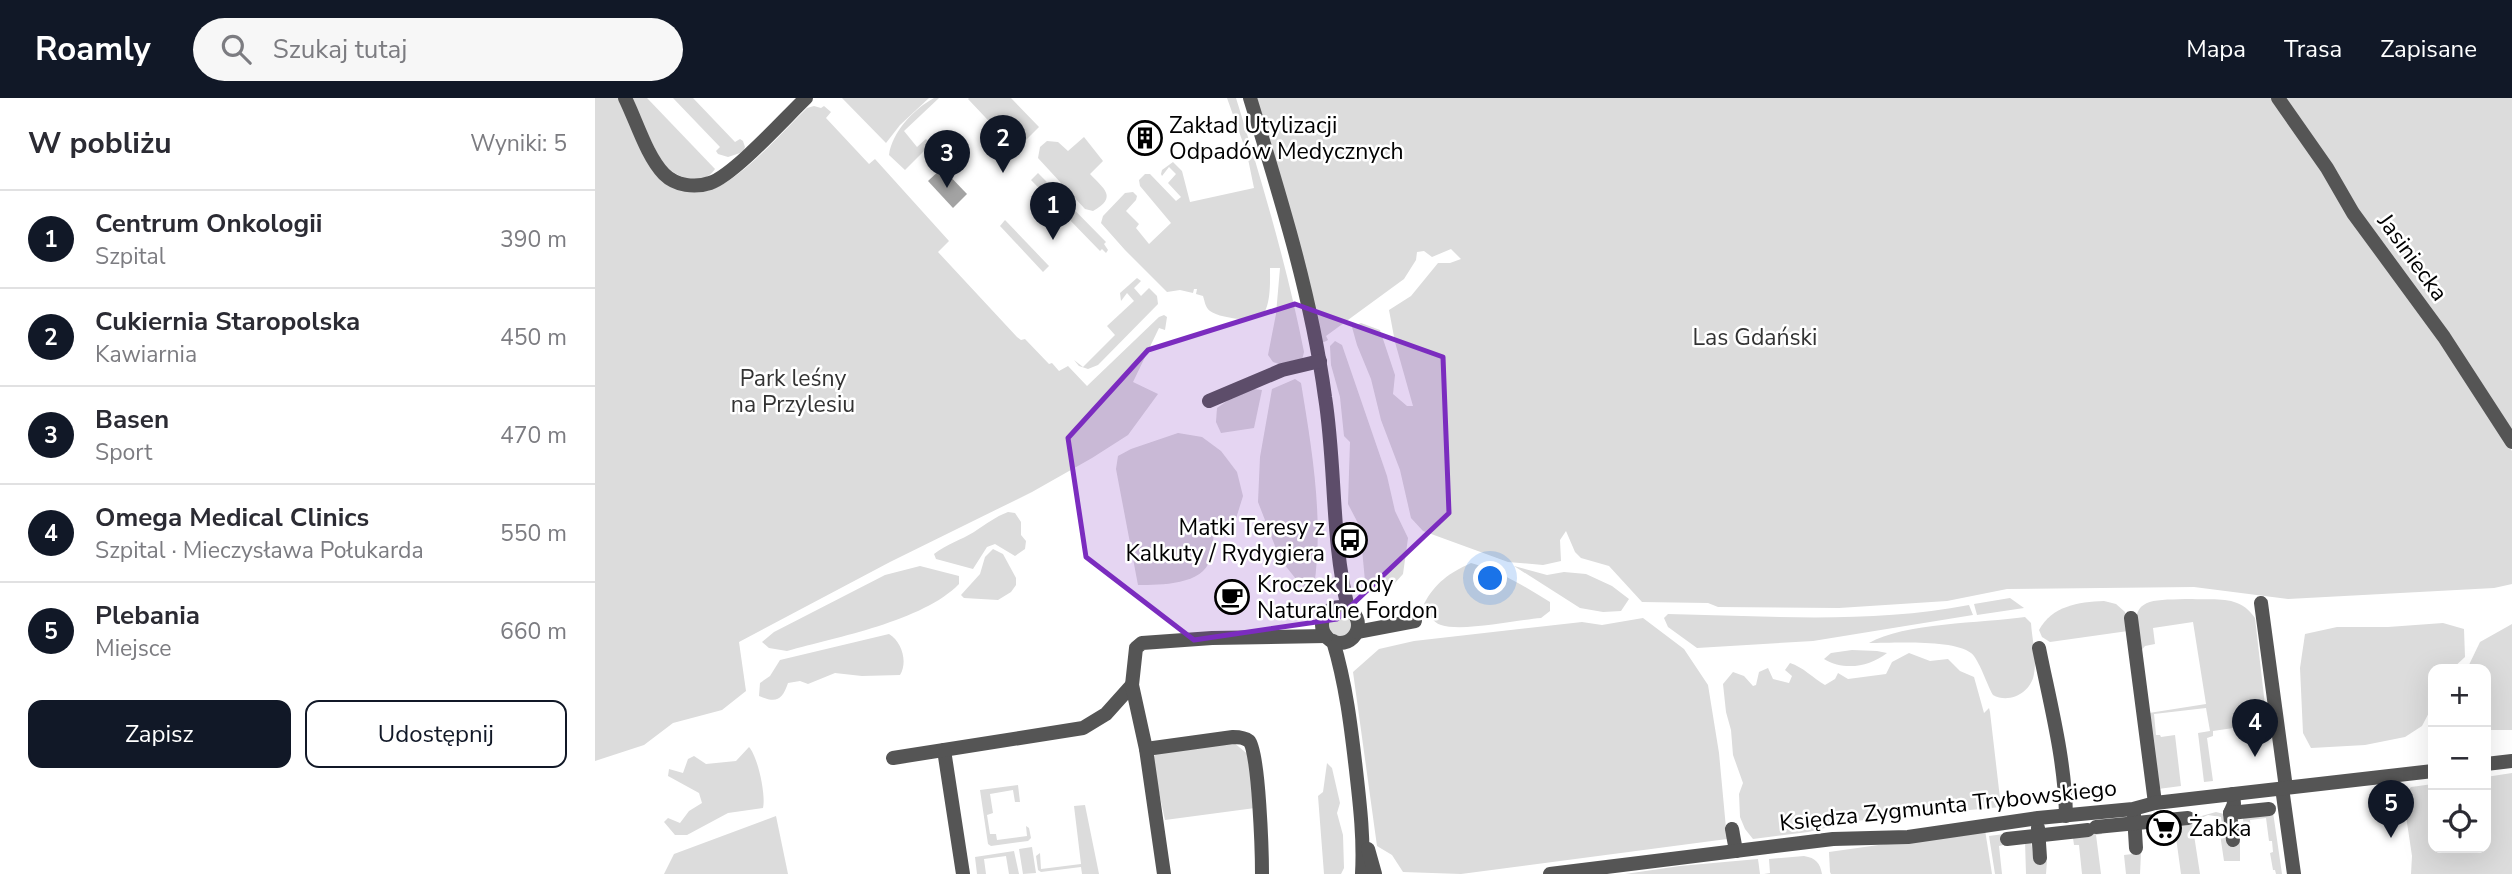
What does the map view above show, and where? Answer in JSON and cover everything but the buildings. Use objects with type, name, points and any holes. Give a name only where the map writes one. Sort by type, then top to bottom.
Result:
[{"type":"street","points":[[625,98],[658,167],[672,180],[695,186],[710,183],[729,172],[806,98]]},
{"type":"street","points":[[1250,98],[1294,246],[1320,361],[1330,433],[1339,555],[1352,612],[1341,638],[1363,830],[1362,874]]},
{"type":"street","name":"Jasiniecka","points":[[2278,98],[2327,168],[2353,213],[2444,337],[2512,442]]},
{"type":"street","points":[[1209,401],[1282,370],[1320,361]]},
{"type":"street","points":[[1339,555],[1322,626],[1341,638]]},
{"type":"street","points":[[2261,603],[2294,874]]},
{"type":"street","points":[[1164,874],[1146,749],[1132,685],[1136,648],[1142,643],[1266,636],[1341,638],[1412,621],[1352,612],[1338,606],[1327,614],[1266,636]]},
{"type":"street","points":[[2131,618],[2155,803]]},
{"type":"street","points":[[2039,648],[2055,725],[2066,796],[2066,816]]},
{"type":"street","points":[[893,758],[1083,728],[1106,714],[1132,685]]},
{"type":"street","points":[[1146,749],[1233,737],[1242,737],[1248,741],[1253,753],[1256,778],[1262,874]]},
{"type":"street","points":[[944,750],[963,874]]},
{"type":"street","points":[[2491,763],[2512,761]]},
{"type":"street","name":"Księdza Zygmunta Trybowskiego","points":[[1551,874],[1833,839],[1908,836],[2038,818],[2133,816],[2155,803],[2233,794],[2284,792],[2428,772]]},
{"type":"street","points":[[2233,794],[2234,804],[2230,813],[2234,840]]},
{"type":"street","points":[[2230,813],[2269,809]]},
{"type":"street","points":[[2007,839],[2092,828],[2133,816],[2188,818]]},
{"type":"street","points":[[2133,816],[2136,848]]},
{"type":"street","points":[[2038,818],[2040,858]]},
{"type":"street","points":[[1732,829],[1736,851]]},
{"type":"street","points":[[1363,830],[1375,874]]},
{"type":"highlighted area","points":[[1295,304],[1443,357],[1449,513],[1337,619],[1194,640],[1086,557],[1068,438],[1148,350]]},
{"type":"green space","name":"Park leśny na Przylesiu","points":[[595,98],[619,98],[648,163],[706,191],[718,187],[745,168],[807,108],[824,106],[831,112],[826,118],[869,164],[875,159],[949,241],[938,252],[1017,337],[1025,339],[1059,371],[1068,366],[1087,386],[1159,317],[1167,317],[1165,330],[1159,328],[1133,382],[1158,394],[1128,435],[1032,492],[890,562],[739,642],[746,691],[722,710],[673,723],[644,745],[595,761]]},
{"type":"green space","points":[[630,98],[647,98],[715,169],[703,178],[695,179],[680,176],[666,167]]},
{"type":"green space","points":[[673,98],[693,98],[735,142],[740,139],[743,141],[743,152],[728,157],[718,154],[716,151],[720,147]]},
{"type":"green space","points":[[842,98],[929,98],[900,125],[886,143]]},
{"type":"green space","points":[[934,98],[939,98],[904,131],[917,147],[926,139],[931,144],[905,170],[889,155],[894,138],[919,108]]},
{"type":"green space","points":[[969,98],[1011,98],[1039,127],[1018,152]]},
{"type":"green space","points":[[1227,98],[1236,98],[1264,193],[1297,320],[1304,352],[1302,360],[1279,364],[1273,362],[1268,355],[1276,314],[1280,268],[1270,268],[1270,291],[1264,313],[1246,319],[1221,316],[1208,309],[1203,296],[1196,294],[1197,289],[1194,289],[1193,293],[1180,290],[1167,292],[1101,223],[1103,216],[1125,193],[1133,192],[1137,196],[1136,200],[1126,211],[1139,224],[1136,228],[1149,244],[1171,223],[1140,186],[1139,180],[1145,174],[1150,174],[1176,201],[1181,197],[1168,183],[1176,174],[1169,167],[1162,176],[1161,174],[1162,170],[1173,162],[1182,171],[1190,202],[1254,188],[1247,154]]},
{"type":"green space","name":"Las Gdański","points":[[1255,98],[2512,98],[2512,443],[2508,445],[2512,451],[2512,584],[2494,588],[2288,599],[2194,587],[2007,589],[1947,601],[1839,608],[1718,607],[1708,603],[1642,602],[1609,566],[1581,558],[1575,552],[1566,531],[1560,540],[1561,561],[1543,565],[1508,562],[1423,531],[1411,518],[1400,470],[1381,420],[1371,379],[1352,327],[1361,323],[1380,330],[1395,375],[1393,394],[1407,406],[1413,406],[1389,310],[1411,296],[1438,263],[1461,259],[1451,249],[1432,257],[1424,251],[1417,252],[1416,260],[1404,279],[1326,336],[1328,340],[1322,343]]},
{"type":"green space","points":[[1084,137],[1103,161],[1090,174],[1104,189],[1107,197],[1101,206],[1093,211],[1085,209],[1038,158],[1040,147],[1047,141],[1058,142],[1068,151]]},
{"type":"green space","points":[[1038,173],[1106,242],[1106,253],[1102,249],[1100,251],[1031,180]]},
{"type":"green space","points":[[1005,220],[1049,266],[1043,272],[1000,226]]},
{"type":"green space","points":[[1137,278],[1141,281],[1134,288],[1141,296],[1149,288],[1157,296],[1158,304],[1098,365],[1088,369],[1079,366],[1074,360],[1083,367],[1115,335],[1107,326],[1134,301],[1127,293],[1121,301],[1120,293]]},
{"type":"green space","points":[[1335,341],[1342,345],[1387,476],[1395,511],[1408,538],[1403,574],[1394,584],[1374,589],[1365,581],[1360,527],[1348,504],[1350,442],[1344,436],[1340,397],[1331,365],[1330,346]]},
{"type":"green space","points":[[1295,379],[1301,383],[1313,459],[1317,510],[1314,587],[1304,589],[1280,559],[1258,502],[1260,457],[1272,389]]},
{"type":"green space","points":[[1253,389],[1262,390],[1254,428],[1221,433],[1216,422],[1217,408],[1234,396]]},
{"type":"green space","points":[[1178,433],[1202,437],[1221,451],[1237,472],[1243,496],[1234,525],[1214,532],[1210,559],[1199,574],[1180,582],[1138,585],[1116,469],[1118,456]]},
{"type":"green space","points":[[1008,512],[1015,513],[1021,522],[1021,535],[1026,541],[1025,549],[1015,556],[995,544],[987,547],[973,569],[936,559],[934,554]]},
{"type":"green space","points":[[993,549],[1003,554],[1016,578],[1016,585],[1011,592],[998,600],[964,598],[961,595],[980,574],[985,557]]},
{"type":"green space","points":[[1471,563],[1502,575],[1550,602],[1550,611],[1541,618],[1490,625],[1450,627],[1438,624],[1424,604],[1443,579]]},
{"type":"green space","points":[[920,566],[959,576],[959,584],[924,608],[878,626],[787,651],[769,648],[762,642],[774,632],[885,575]]},
{"type":"green space","points":[[1514,566],[1547,575],[1564,572],[1586,574],[1612,586],[1629,599],[1621,611],[1603,612],[1580,608]]},
{"type":"green space","points":[[2010,598],[2024,608],[1977,615],[1974,604]]},
{"type":"green space","points":[[2162,600],[2235,602],[2255,618],[2267,723],[2213,731],[2213,736],[2207,738],[2213,781],[2204,782],[2198,733],[2210,731],[2206,708],[2154,714],[2156,735],[2175,735],[2181,786],[2158,789],[2149,713],[2206,704],[2193,622],[2153,628],[2155,644],[2145,646],[2140,652],[2136,621],[2138,611],[2143,605]]},
{"type":"green space","points":[[2104,601],[2116,604],[2125,612],[2128,631],[2050,642],[2042,637],[2039,630],[2051,615],[2075,604]]},
{"type":"green space","points":[[1969,605],[1973,615],[1813,641],[1697,648],[1668,627],[1664,618],[1668,614],[1857,617]]},
{"type":"green space","points":[[1340,613],[1349,616],[1352,625],[1349,634],[1340,637],[1331,634],[1328,625],[1331,616]]},
{"type":"green space","points":[[2025,617],[2031,623],[2035,655],[2034,674],[2029,687],[2018,695],[2006,698],[1993,695],[1974,656],[1963,649],[1922,643],[1869,643],[1902,631]]},
{"type":"green space","points":[[1643,618],[1684,649],[1708,685],[1719,753],[1727,839],[1461,874],[1403,872],[1392,855],[1377,846],[1353,672],[1379,649],[1414,641],[1582,622],[1602,625]]},
{"type":"green space","points":[[2443,623],[2464,629],[2465,657],[2457,664],[2428,664],[2428,715],[2422,726],[2405,737],[2365,745],[2311,748],[2303,733],[2300,668],[2305,634],[2337,627]]},
{"type":"green space","points":[[2512,624],[2512,730],[2491,730],[2491,664],[2469,664],[2480,642]]},
{"type":"green space","points":[[889,634],[902,653],[900,675],[862,676],[835,673],[808,684],[800,681],[788,683],[778,699],[759,696],[760,683],[770,676],[780,660]]},
{"type":"green space","points":[[1852,650],[1887,653],[1872,662],[1856,666],[1840,665],[1824,659],[1831,653]]},
{"type":"green space","points":[[1909,653],[1930,661],[1948,659],[1960,671],[1974,677],[1984,713],[1989,708],[1990,712],[2001,807],[1855,821],[1808,832],[1753,839],[1740,817],[1739,794],[1743,783],[1733,755],[1726,712],[1723,684],[1733,672],[1744,676],[1753,686],[1756,685],[1759,672],[1768,668],[1773,679],[1789,683],[1792,676],[1785,670],[1790,663],[1825,685],[1835,679],[1838,673],[1848,679],[1886,674],[1892,662]]},
{"type":"green space","points":[[1233,742],[1250,756],[1255,808],[1165,820],[1152,760],[1157,751]]},
{"type":"green space","points":[[749,747],[761,776],[763,808],[728,813],[687,835],[675,835],[664,822],[668,818],[680,823],[689,811],[702,803],[699,793],[668,776],[669,769],[683,773],[688,759],[694,756],[706,764],[736,761]]},
{"type":"green space","points":[[1327,763],[1332,768],[1340,803],[1337,813],[1343,835],[1344,868],[1341,874],[1324,874],[1318,796],[1323,792]]},
{"type":"green space","points":[[2512,773],[2512,874],[2411,874],[2412,856],[2403,796],[2411,787],[2428,785],[2428,853],[2491,853],[2491,776]]},
{"type":"green space","points":[[1018,785],[1020,802],[1015,802],[1013,790],[990,794],[993,813],[987,815],[990,834],[996,834],[997,840],[1027,836],[1026,826],[1031,838],[1028,841],[991,846],[988,844],[980,790]]},
{"type":"green space","points":[[1085,805],[1099,874],[1082,874],[1081,867],[1041,872],[1038,870],[1036,856],[1040,853],[1041,869],[1081,864],[1074,806]]},
{"type":"green space","points":[[2216,812],[2224,814],[2229,843],[2240,842],[2240,861],[2224,861],[2220,834],[2223,833],[2221,817],[2208,815],[2192,822],[2200,874],[2181,874],[2175,830],[2170,830],[2169,825]]},
{"type":"green space","points":[[2273,812],[2282,874],[2276,874],[2273,870],[2270,853],[2273,852],[2272,841],[2269,841],[2266,818],[2250,820],[2251,830],[2244,831],[2243,818]]},
{"type":"green space","points":[[776,816],[788,874],[664,874],[674,854]]},
{"type":"green space","points":[[1985,830],[1992,874],[1830,872],[1829,852]]},
{"type":"green space","points":[[2102,831],[2102,834],[2096,835],[2101,874],[2082,874],[2079,845],[2074,845],[2073,838],[2092,836],[2092,832]]},
{"type":"green space","points":[[2011,833],[2003,845],[1999,846],[2002,874],[1995,874],[1989,836]]},
{"type":"green space","points":[[2025,841],[2031,841],[2034,862],[2047,861],[2046,874],[2026,874]]},
{"type":"green space","points":[[1032,847],[1036,873],[1023,874],[1019,849]]},
{"type":"green space","points":[[1014,851],[1019,874],[1009,874],[1006,856],[984,859],[986,874],[977,874],[975,857]]},
{"type":"green space","points":[[2141,853],[2140,874],[2126,874],[2124,855]]},
{"type":"green space","points":[[1804,856],[1817,862],[1822,874],[1764,874],[1770,873],[1769,859]]},
{"type":"green space","points":[[1758,859],[1760,874],[1625,874],[1680,866]]},
{"type":"shaded area","points":[[942,168],[967,194],[953,208],[928,181]]},
{"type":"place","name":"Zakład Utylizacji Odpadów Medycznych","points":[[1145,138]]},
{"type":"place","name":"Cukiernia Staropolska","points":[[1003,173]]},
{"type":"place","name":"Basen","points":[[947,188]]},
{"type":"place","name":"Centrum Onkologii","points":[[1053,240]]},
{"type":"place","name":"Matki Teresy z Kalkuty / Rydygiera","points":[[1350,540]]},
{"type":"place","name":"Kroczek Lody Naturalne Fordon","points":[[1232,597]]},
{"type":"place","name":"Omega Medical Clinics","points":[[2255,757]]},
{"type":"place","name":"Żabka","points":[[2164,828]]},
{"type":"place","name":"Plebania","points":[[2391,838]]}]
